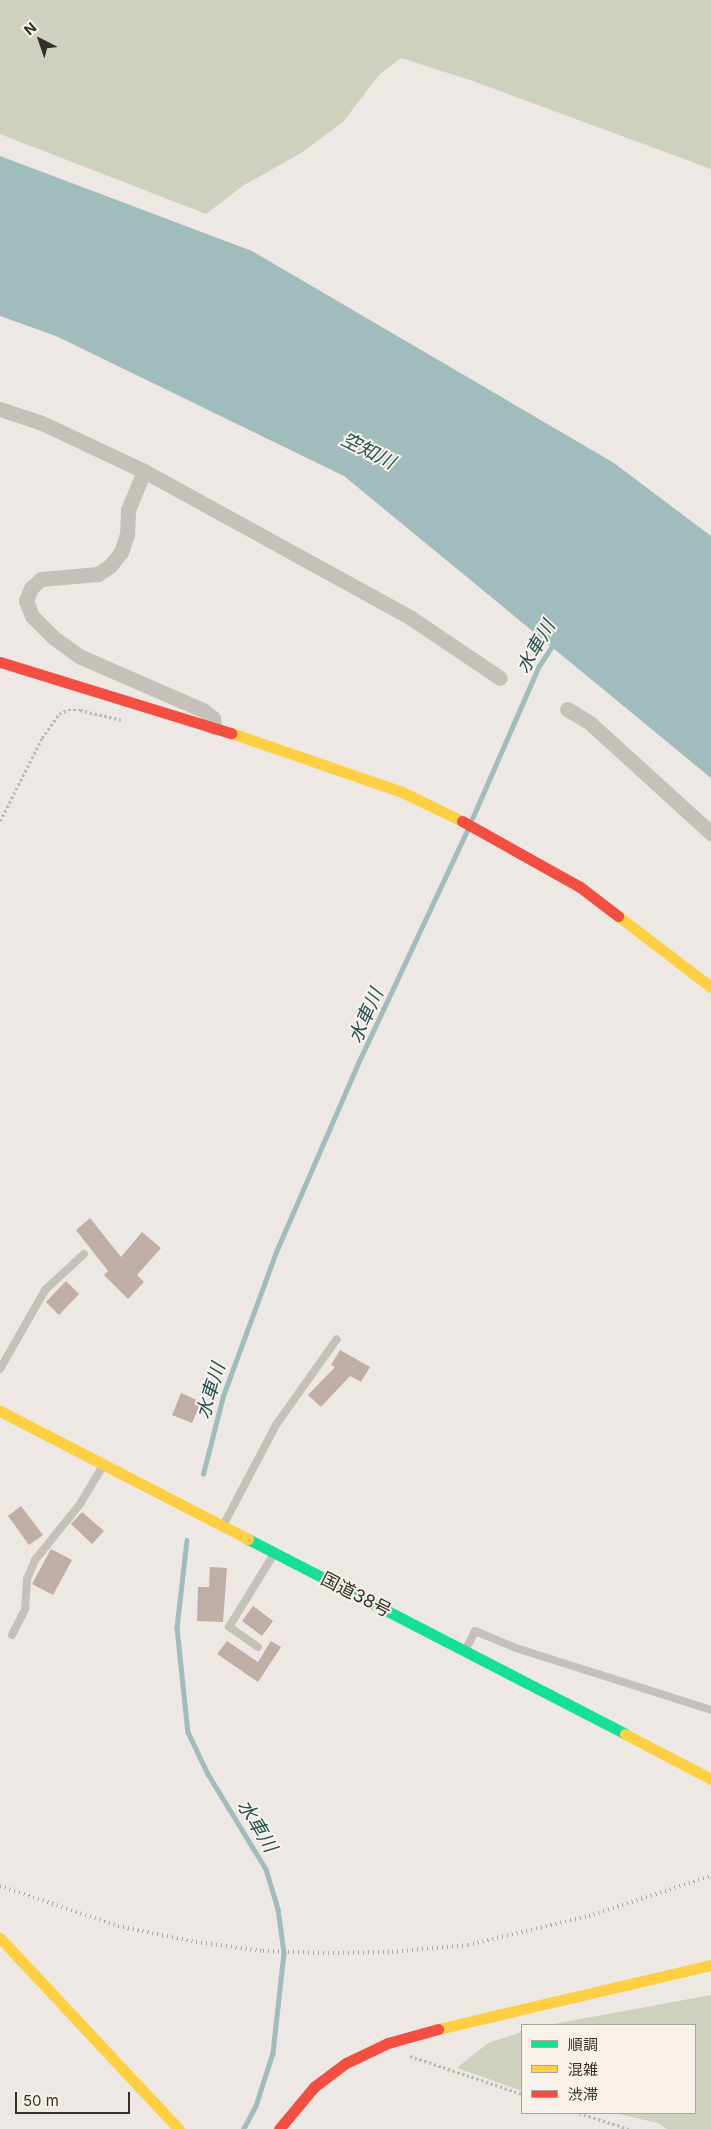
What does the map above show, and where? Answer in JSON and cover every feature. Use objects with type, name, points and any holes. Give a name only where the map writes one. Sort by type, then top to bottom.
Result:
[{"type":"main road","points":[[0,662],[214,727],[356,775],[450,814],[580,887],[711,987]]},
{"type":"main road","name":"国道38号","points":[[0,1411],[103,1466],[223,1526],[711,1779]]},
{"type":"main road","points":[[0,1938],[179,2129]]},
{"type":"main road","points":[[279,2129],[314,2087],[346,2063],[388,2043],[459,2023],[711,1965]]},
{"type":"street","points":[[0,409],[42,423],[144,471],[411,618],[500,678]]},
{"type":"street","points":[[144,471],[128,510],[127,534],[111,565],[98,574],[41,579],[30,588],[26,601],[32,616],[52,637],[81,657],[202,710],[212,718],[214,727]]},
{"type":"street","points":[[567,709],[590,723],[711,833]]},
{"type":"lane","points":[[0,1369],[45,1290],[84,1254]]},
{"type":"lane","points":[[223,1526],[276,1425],[337,1339]]},
{"type":"lane","points":[[12,1636],[25,1609],[27,1579],[35,1560],[80,1504],[103,1466]]},
{"type":"lane","points":[[258,1647],[229,1627],[275,1553]]},
{"type":"lane","points":[[464,1651],[475,1631],[516,1648],[711,1710]]},
{"type":"path","points":[[0,820],[42,738],[59,714],[68,710],[80,710],[126,720]]},
{"type":"path","points":[[388,2043],[413,2058],[521,2094]]},
{"type":"path","points":[[582,2114],[629,2129]]},
{"type":"green space","points":[[0,0],[711,0],[711,169],[470,80],[401,58],[379,75],[343,122],[301,153],[244,185],[206,214],[0,134]]},
{"type":"green space","points":[[711,1995],[711,2129],[667,2129],[658,2123],[618,2114],[696,2114],[696,2024],[553,2024]]},
{"type":"green space","points":[[521,2032],[521,2091],[457,2068],[488,2043]]},
{"type":"water","name":"空知川","points":[[0,156],[252,251],[614,463],[711,536],[711,778],[344,476],[56,336],[0,316]]},
{"type":"building","points":[[90,1218],[121,1257],[142,1232],[161,1248],[137,1275],[144,1282],[128,1299],[104,1275],[108,1271],[76,1230]]},
{"type":"building","points":[[66,1281],[79,1294],[59,1315],[46,1302]]},
{"type":"building","points":[[340,1350],[370,1367],[361,1382],[350,1376],[321,1407],[308,1395],[335,1367],[331,1365]]},
{"type":"building","points":[[181,1393],[201,1402],[192,1423],[172,1415]]},
{"type":"building","points":[[21,1506],[43,1535],[29,1545],[8,1516]]},
{"type":"building","points":[[82,1512],[104,1531],[92,1544],[71,1524]]},
{"type":"building","points":[[51,1549],[72,1560],[53,1595],[32,1584]]},
{"type":"building","points":[[210,1567],[227,1568],[223,1622],[197,1621],[198,1587],[209,1587]]},
{"type":"building","points":[[253,1606],[273,1621],[262,1636],[242,1621]]},
{"type":"building","points":[[227,1641],[258,1662],[271,1641],[281,1647],[258,1682],[217,1654]]},
{"type":"waterway","name":"水車川","points":[[472,819],[539,666],[555,641]]},
{"type":"waterway","name":"水車川","points":[[203,1474],[223,1396],[276,1252],[360,1059],[467,831]]},
{"type":"waterway","name":"水車川","points":[[187,1540],[177,1628],[188,1732],[208,1774],[266,1869],[278,1909],[284,1953],[273,2053],[256,2106],[244,2129]]},
{"type":"railway","points":[[0,1886],[118,1926],[196,1942],[263,1951],[328,1953],[392,1952],[468,1945],[589,1916],[711,1876]]},
{"type":"traffic: fast","points":[[248,1539],[625,1734]]},
{"type":"traffic: slow","points":[[231,733],[402,792],[462,821]]},
{"type":"traffic: slow","points":[[618,916],[711,987]]},
{"type":"traffic: slow","points":[[0,1411],[248,1539]]},
{"type":"traffic: slow","points":[[625,1734],[711,1779]]},
{"type":"traffic: slow","points":[[0,1938],[179,2129]]},
{"type":"traffic: slow","points":[[438,2029],[711,1965]]},
{"type":"traffic: jam","points":[[0,662],[231,733]]},
{"type":"traffic: jam","points":[[462,821],[580,887],[618,916]]},
{"type":"traffic: jam","points":[[279,2129],[314,2087],[346,2063],[388,2043],[438,2029]]}]
